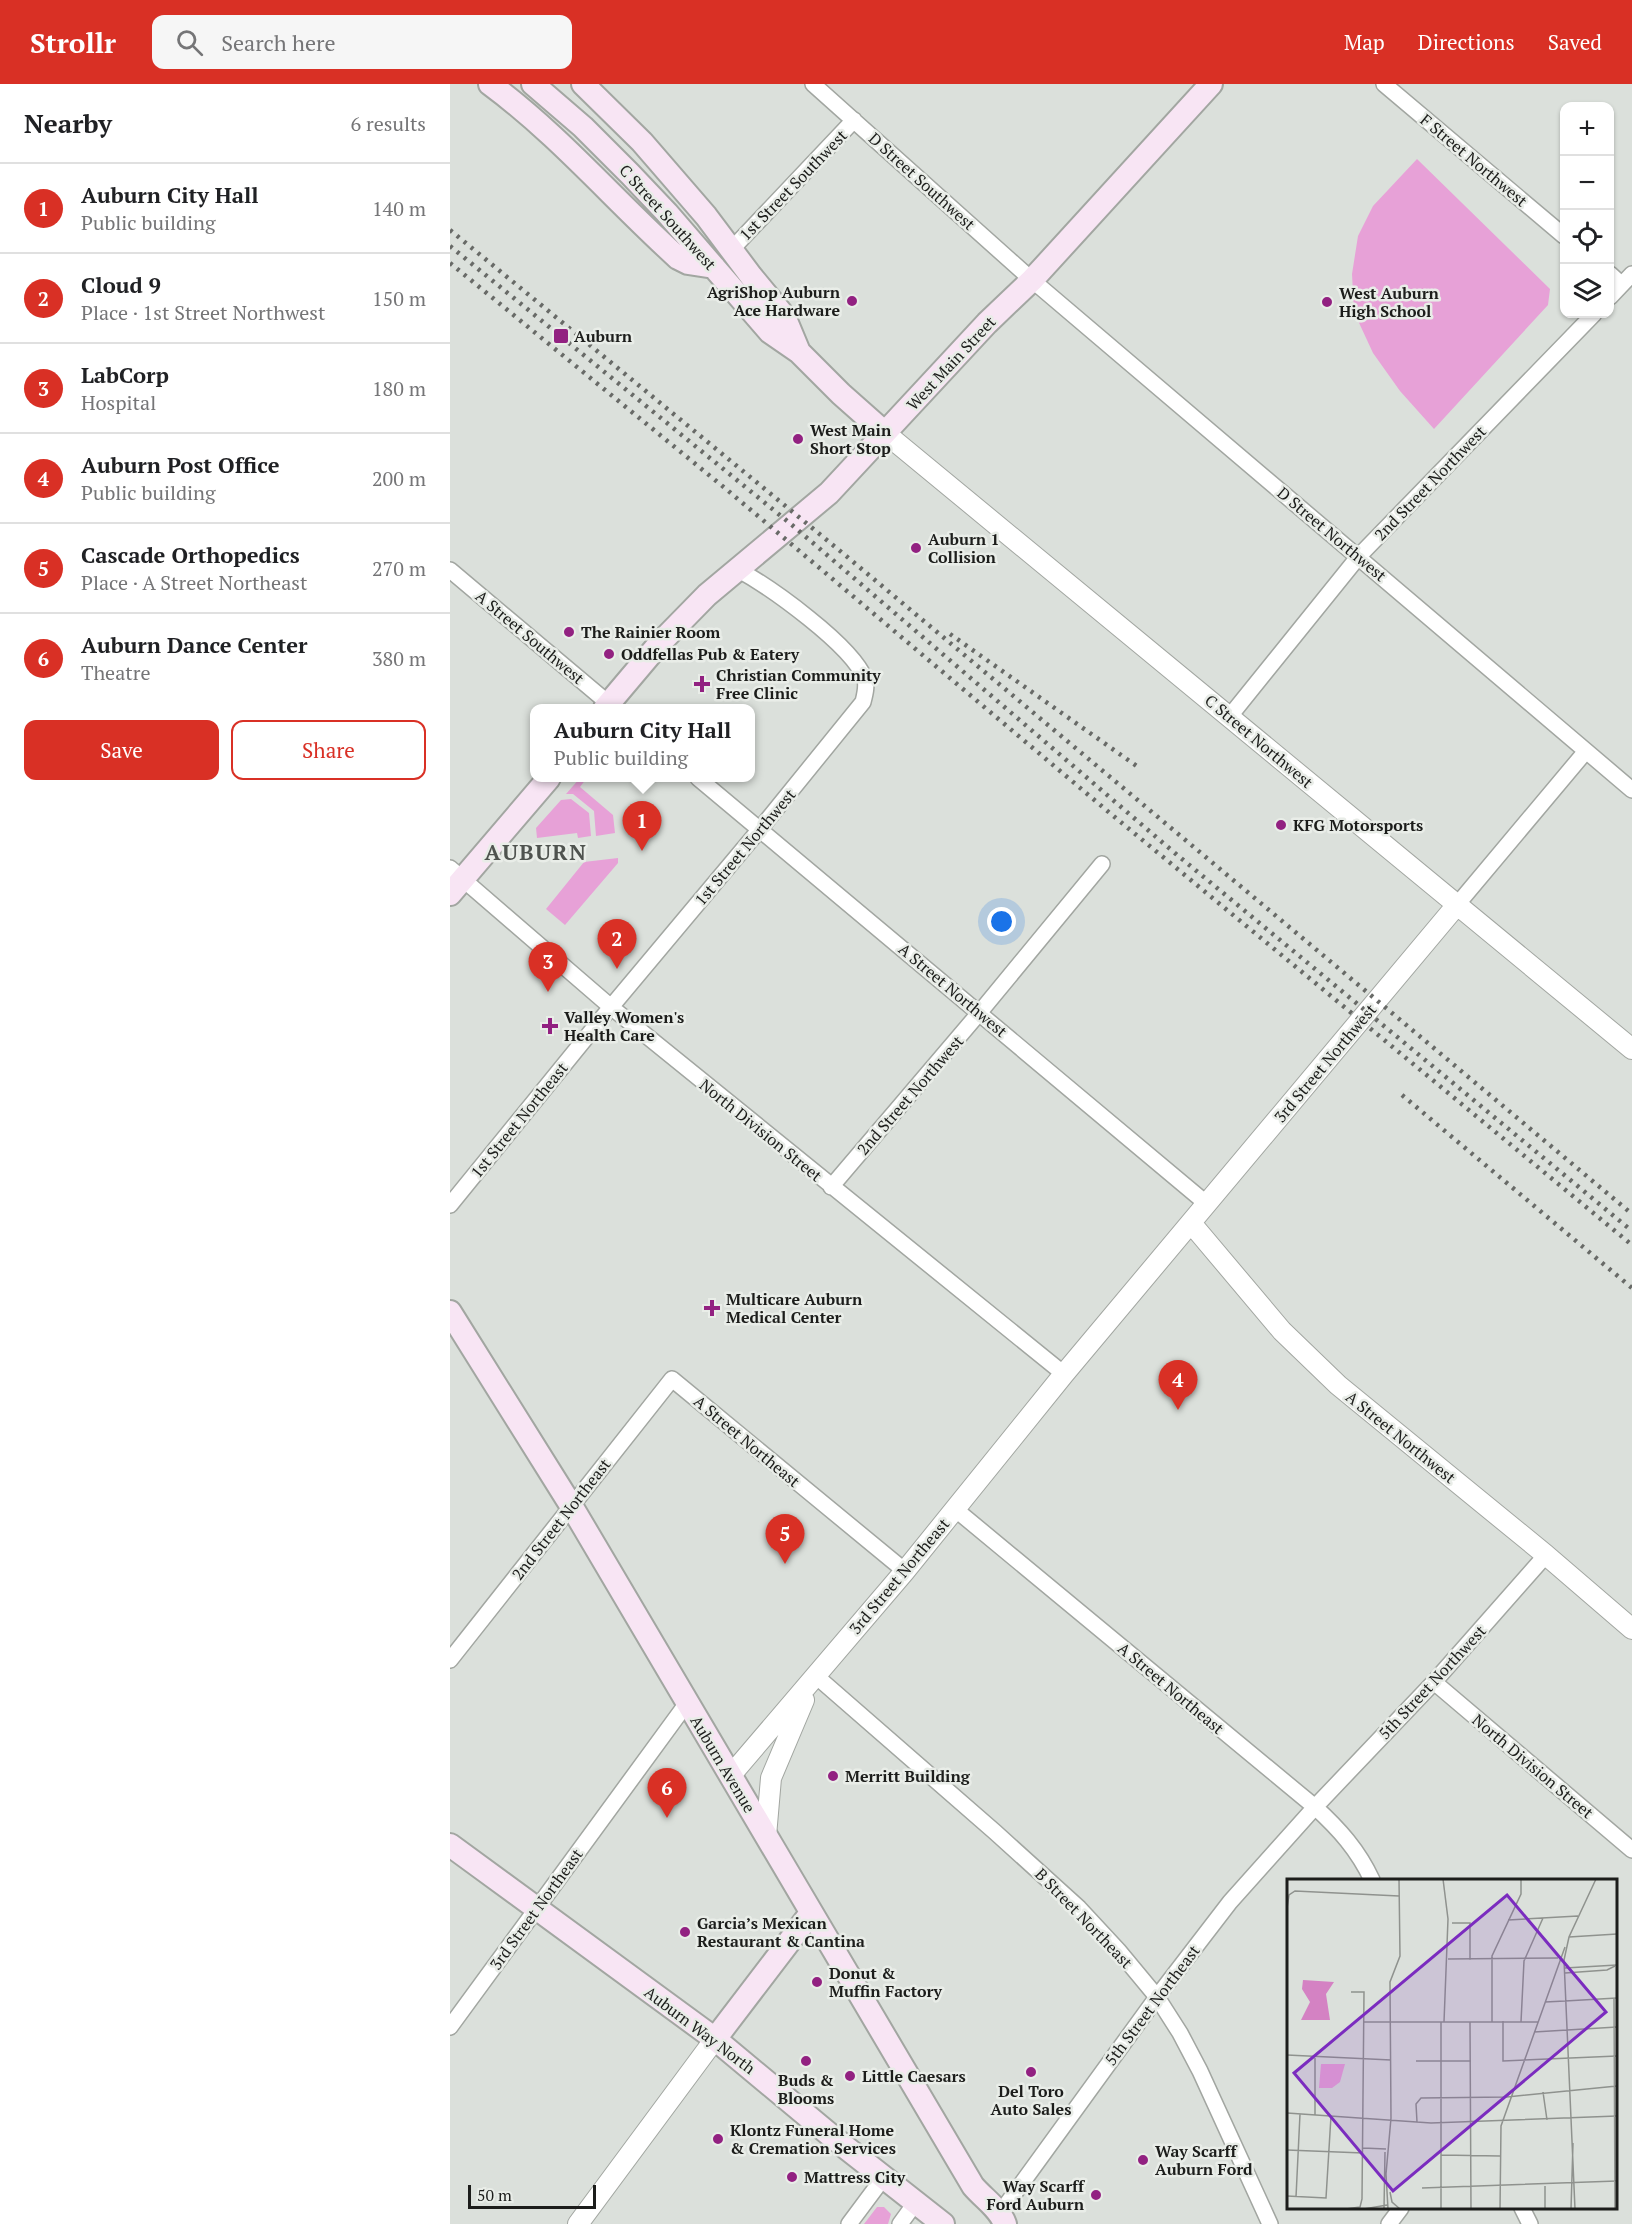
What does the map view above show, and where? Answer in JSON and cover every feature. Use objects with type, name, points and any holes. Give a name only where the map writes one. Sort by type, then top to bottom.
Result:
[{"type":"main road","points":[[489,84],[525,110],[678,258],[688,263],[714,267]]},
{"type":"main road","name":"C Street Southwest","points":[[533,84],[583,127],[630,174],[770,332],[799,352],[885,433]]},
{"type":"main road","name":"C Street Southwest","points":[[583,84],[650,151],[706,216],[784,316],[799,352]]},
{"type":"main road","name":"West Main Street","points":[[612,704],[659,644],[707,595],[811,510],[885,433],[987,323],[1032,279],[1203,87]]},
{"type":"main road","points":[[454,880],[544,782]]},
{"type":"main road","name":"Auburn Avenue","points":[[454,1322],[572,1507],[973,2186],[1003,2218]]},
{"type":"main road","name":"Auburn Way North","points":[[450,1845],[715,2039],[943,2224]]},
{"type":"main road","points":[[715,2039],[811,1913]]},
{"type":"street","name":"F Street Northwest","points":[[1384,84],[1560,233]]},
{"type":"street","name":"D Street Southwest","points":[[823,87],[855,120],[1032,279]]},
{"type":"street","name":"1st Street Southwest","points":[[732,249],[855,120]]},
{"type":"street","name":"D Street Northwest","points":[[1032,279],[1632,790]]},
{"type":"street","name":"2nd Street Northwest","points":[[1230,716],[1359,556],[1590,318]]},
{"type":"street","name":"C Street Northwest","points":[[885,433],[1632,1049]]},
{"type":"street","name":"1st Street Northwest","points":[[611,1007],[859,708],[865,692],[866,682],[859,667],[847,652],[766,586],[737,569]]},
{"type":"street","name":"A Street Southwest","points":[[450,570],[606,704]]},
{"type":"street","name":"3rd Street Northwest","points":[[1064,1374],[1586,751]]},
{"type":"street","name":"A Street Northwest","points":[[704,782],[1207,1204]]},
{"type":"street","name":"2nd Street Northwest","points":[[831,1187],[1102,864]]},
{"type":"street","name":"North Division Street","points":[[454,880],[1064,1374]]},
{"type":"street","name":"1st Street Northeast","points":[[450,1205],[611,1007]]},
{"type":"street","name":"A Street Northwest","points":[[1191,1223],[1282,1331],[1338,1385],[1546,1555],[1632,1629]]},
{"type":"street","name":"3rd Street Northeast","points":[[731,1775],[905,1571],[1064,1374]]},
{"type":"street","name":"2nd Street Northeast","points":[[450,1660],[672,1379]]},
{"type":"street","name":"A Street Northeast","points":[[672,1379],[905,1571]]},
{"type":"street","name":"A Street Northeast","points":[[955,1509],[1342,1831],[1363,1861],[1371,1879]]},
{"type":"street","name":"5th Street Northwest","points":[[1315,1807],[1434,1682],[1546,1555]]},
{"type":"street","points":[[766,1836],[771,1779],[792,1726],[816,1676]]},
{"type":"street","name":"B Street Northeast","points":[[816,1676],[1004,1839],[1079,1908],[1157,1997],[1200,2071],[1270,2224]]},
{"type":"street","name":"North Division Street","points":[[1434,1682],[1632,1850]]},
{"type":"street","name":"3rd Street Northeast","points":[[450,2027],[687,1703]]},
{"type":"street","name":"5th Street Northeast","points":[[1003,2218],[1157,1997],[1230,1902],[1315,1807]]},
{"type":"street","points":[[578,2224],[715,2039]]},
{"type":"street","points":[[849,2224],[884,2177]]},
{"type":"street","points":[[900,2224],[916,2202]]},
{"type":"street","points":[[1389,2224],[1400,2209]]},
{"type":"street","points":[[1522,2209],[1530,2224]]},
{"type":"shaded area","points":[[1417,159],[1550,289],[1548,305],[1434,429],[1400,391],[1373,353],[1354,312],[1352,274],[1358,236],[1373,206]]},
{"type":"shaded area","points":[[576,782],[584,782],[580,787],[613,815],[615,833],[596,836],[594,811],[573,794],[566,794]]},
{"type":"shaded area","points":[[571,799],[589,813],[591,836],[578,838],[577,833],[537,838],[536,828],[561,800]]},
{"type":"shaded area","points":[[618,858],[618,863],[565,925],[546,909],[584,862]]},
{"type":"shaded area","points":[[877,2207],[884,2207],[891,2214],[888,2224],[864,2224]]},
{"type":"railway","points":[[450,230],[845,555],[1632,1214]]},
{"type":"railway","points":[[450,246],[792,525],[1176,854],[1632,1231]]},
{"type":"railway","points":[[450,263],[726,489],[1111,814],[1632,1245]]},
{"type":"railway","points":[[950,634],[1138,767]]},
{"type":"railway","points":[[1402,1095],[1632,1288]]},
{"type":"place","name":"AgriShop Auburn Ace Hardware","points":[[852,301]]},
{"type":"place","name":"West Auburn High School","points":[[1327,302]]},
{"type":"place","name":"Auburn","points":[[561,336]]},
{"type":"place","name":"West Main Short Stop","points":[[798,439]]},
{"type":"place","name":"Auburn 1 Collision","points":[[916,548]]},
{"type":"place","name":"The Rainier Room","points":[[569,632]]},
{"type":"place","name":"Oddfellas Pub & Eatery","points":[[609,654]]},
{"type":"place","name":"Christian Community Free Clinic","points":[[702,684]]},
{"type":"place","name":"KFG Motorsports","points":[[1281,825]]},
{"type":"place","name":"Auburn City Hall","points":[[642,851]]},
{"type":"place","name":"Cloud 9","points":[[617,969]]},
{"type":"place","name":"LabCorp","points":[[548,992]]},
{"type":"place","name":"Valley Women's Health Care","points":[[550,1026]]},
{"type":"place","name":"Multicare Auburn Medical Center","points":[[712,1308]]},
{"type":"place","name":"Auburn Post Office","points":[[1178,1410]]},
{"type":"place","name":"Cascade Orthopedics","points":[[785,1564]]},
{"type":"place","name":"Merritt Building","points":[[833,1776]]},
{"type":"place","name":"Auburn Dance Center","points":[[667,1818]]},
{"type":"place","name":"Garcia’s Mexican Restaurant & Cantina","points":[[685,1932]]},
{"type":"place","name":"Donut & Muffin Factory","points":[[817,1982]]},
{"type":"place","name":"Buds & Blooms","points":[[806,2061]]},
{"type":"place","name":"Del Toro Auto Sales","points":[[1031,2072]]},
{"type":"place","name":"Little Caesars","points":[[850,2076]]},
{"type":"place","name":"Klontz Funeral Home & Cremation Services","points":[[718,2139]]},
{"type":"place","name":"Way Scarff Auburn Ford","points":[[1143,2160]]},
{"type":"place","name":"Mattress City","points":[[792,2177]]},
{"type":"place","name":"Way Scarff Ford Auburn","points":[[1096,2195]]},
{"type":"district","name":"AUBURN","points":[[536,852]]}]
